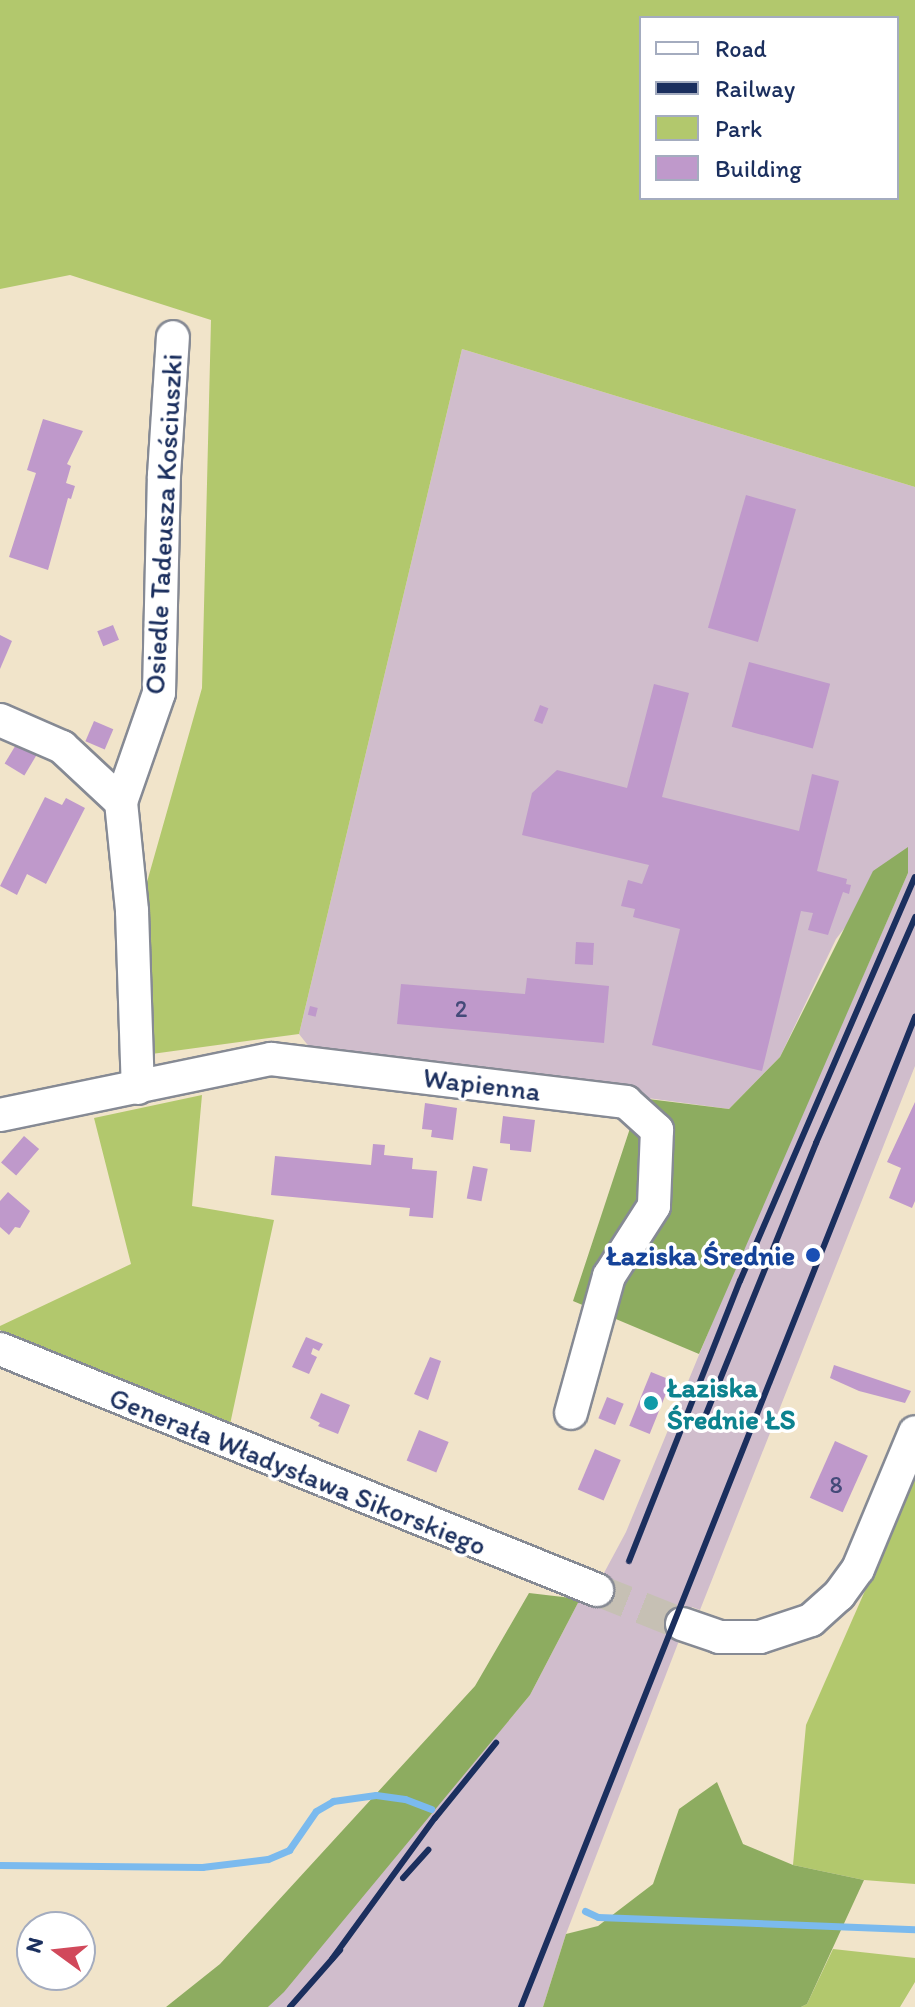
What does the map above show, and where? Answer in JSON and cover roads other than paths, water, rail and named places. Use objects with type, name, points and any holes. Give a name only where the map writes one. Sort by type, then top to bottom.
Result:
[{"type":"street","name":"Osiedle Tadeusza Kościuszki","points":[[138,1088],[132,911],[121,802],[159,693],[164,475],[173,337]]},
{"type":"street","points":[[0,720],[62,747],[121,802]]},
{"type":"street","name":"Wapienna","points":[[0,1115],[271,1059],[626,1102],[657,1130],[654,1206],[609,1276],[571,1413]]},
{"type":"street","name":"Generała Władysława Sikorskiego","points":[[0,1349],[597,1590]]},
{"type":"street","points":[[682,1624],[719,1637],[760,1637],[811,1620],[839,1595],[858,1569],[915,1432]]},
{"type":"waterway","points":[[0,1865],[202,1867],[268,1859],[289,1850],[316,1811],[333,1801],[376,1795],[405,1799],[431,1809]]},
{"type":"waterway","points":[[585,1911],[598,1917],[915,1929]]},
{"type":"tunnel","points":[[597,1590],[682,1624]]},
{"type":"railway","points":[[629,1561],[740,1281],[915,877]]},
{"type":"railway","points":[[700,1429],[816,1143],[915,917]]},
{"type":"railway","points":[[521,2007],[915,1017]]},
{"type":"railway","points":[[332,1959],[435,1818],[496,1743]]},
{"type":"railway","points":[[403,1878],[428,1850]]},
{"type":"railway","points":[[290,2007],[340,1950]]},
{"type":"place","name":"Łaziska Średnie","points":[[813,1255]]},
{"type":"place","name":"Łaziska Średnie ŁS","points":[[651,1403]]}]
